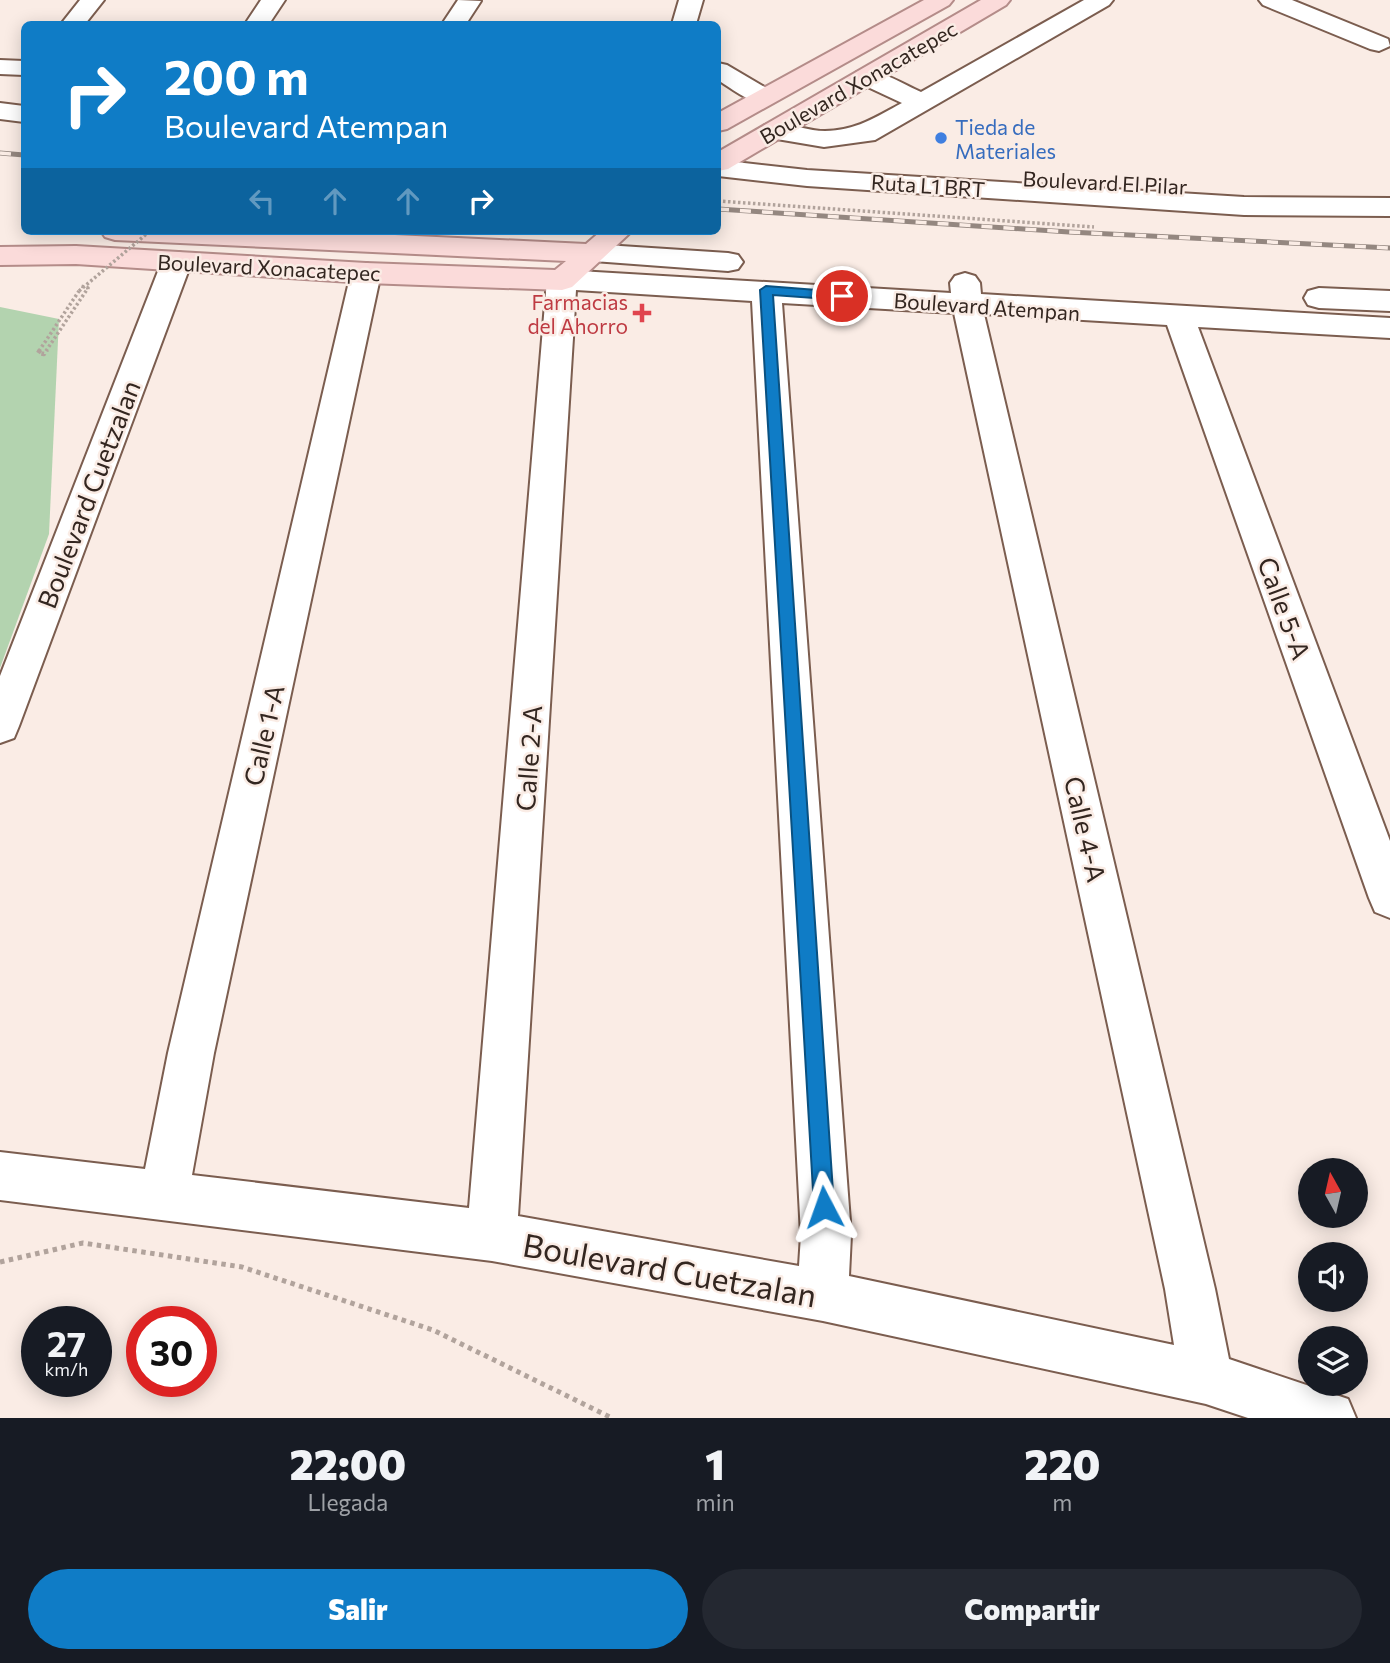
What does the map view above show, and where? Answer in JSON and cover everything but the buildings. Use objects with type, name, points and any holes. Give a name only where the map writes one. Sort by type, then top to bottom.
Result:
[{"type":"main road","name":"Boulevard Xonacatepec","points":[[721,119],[941,0]]},
{"type":"main road","name":"Boulevard Xonacatepec","points":[[724,161],[998,0]]},
{"type":"main road","points":[[0,231],[21,229]]},
{"type":"main road","name":"Boulevard Xonacatepec","points":[[193,235],[527,251]]},
{"type":"main road","points":[[501,277],[548,235]]},
{"type":"main road","points":[[562,280],[613,235]]},
{"type":"main road","name":"Boulevard Atempan","points":[[527,251],[590,253]]},
{"type":"main road","name":"Boulevard Xonacatepec","points":[[0,256],[76,255],[366,274],[501,277]]},
{"type":"main road","name":"Boulevard Atempan","points":[[501,277],[562,280]]},
{"type":"street","points":[[75,21],[92,0]]},
{"type":"street","points":[[259,21],[273,0]]},
{"type":"street","points":[[685,21],[691,0]]},
{"type":"street","points":[[1048,0],[1077,13]]},
{"type":"street","points":[[774,131],[824,139],[866,134],[1101,0]]},
{"type":"street","points":[[1271,0],[1380,44]]},
{"type":"street","points":[[456,21],[469,1]]},
{"type":"street","points":[[0,66],[18,93],[0,111]]},
{"type":"street","points":[[721,72],[764,97]]},
{"type":"street","points":[[866,77],[921,102]]},
{"type":"street","name":"Boulevard El Pilar","points":[[724,161],[1209,187],[1390,190]]},
{"type":"street","name":"Ruta L1 BRT","points":[[724,161],[807,178],[1244,206],[1390,207]]},
{"type":"street","name":"Ruta L1 BRT","points":[[721,180],[1247,214],[1390,215]]},
{"type":"street","name":"Boulevard Atempan","points":[[590,253],[1180,317],[1388,313]]},
{"type":"street","name":"Boulevard Cuetzalan","points":[[0,726],[177,261]]},
{"type":"street","name":"Calle 1-A","points":[[164,1197],[191,1053],[366,274]]},
{"type":"street","name":"Boulevard Atempan","points":[[562,280],[766,290],[966,293],[1388,313]]},
{"type":"street","name":"Calle 2-A","points":[[492,1236],[562,280]]},
{"type":"street","points":[[766,290],[826,1235],[823,1296]]},
{"type":"street","name":"Calle 4-A","points":[[966,293],[1191,1289],[1206,1378]]},
{"type":"street","name":"Calle 5-A","points":[[1180,317],[1390,898]]},
{"type":"street","name":"Boulevard Cuetzalan","points":[[0,1175],[492,1236],[823,1296],[1206,1378],[1329,1418]]},
{"type":"path","points":[[85,293],[44,354],[38,354],[79,292],[145,235]]},
{"type":"path","points":[[0,1262],[83,1243],[242,1267],[433,1331],[612,1418]]},
{"type":"green space","points":[[0,307],[59,319],[49,534],[0,668]]},
{"type":"railway","points":[[0,153],[21,155]]},
{"type":"railway","points":[[721,209],[1069,232],[1390,248]]},
{"type":"place","name":"Tieda de Materiales","points":[[941,138]]},
{"type":"place","name":"Farmacias del Ahorro","points":[[642,313]]},
{"type":"route","points":[[824,1207],[766,290],[842,296]]}]
